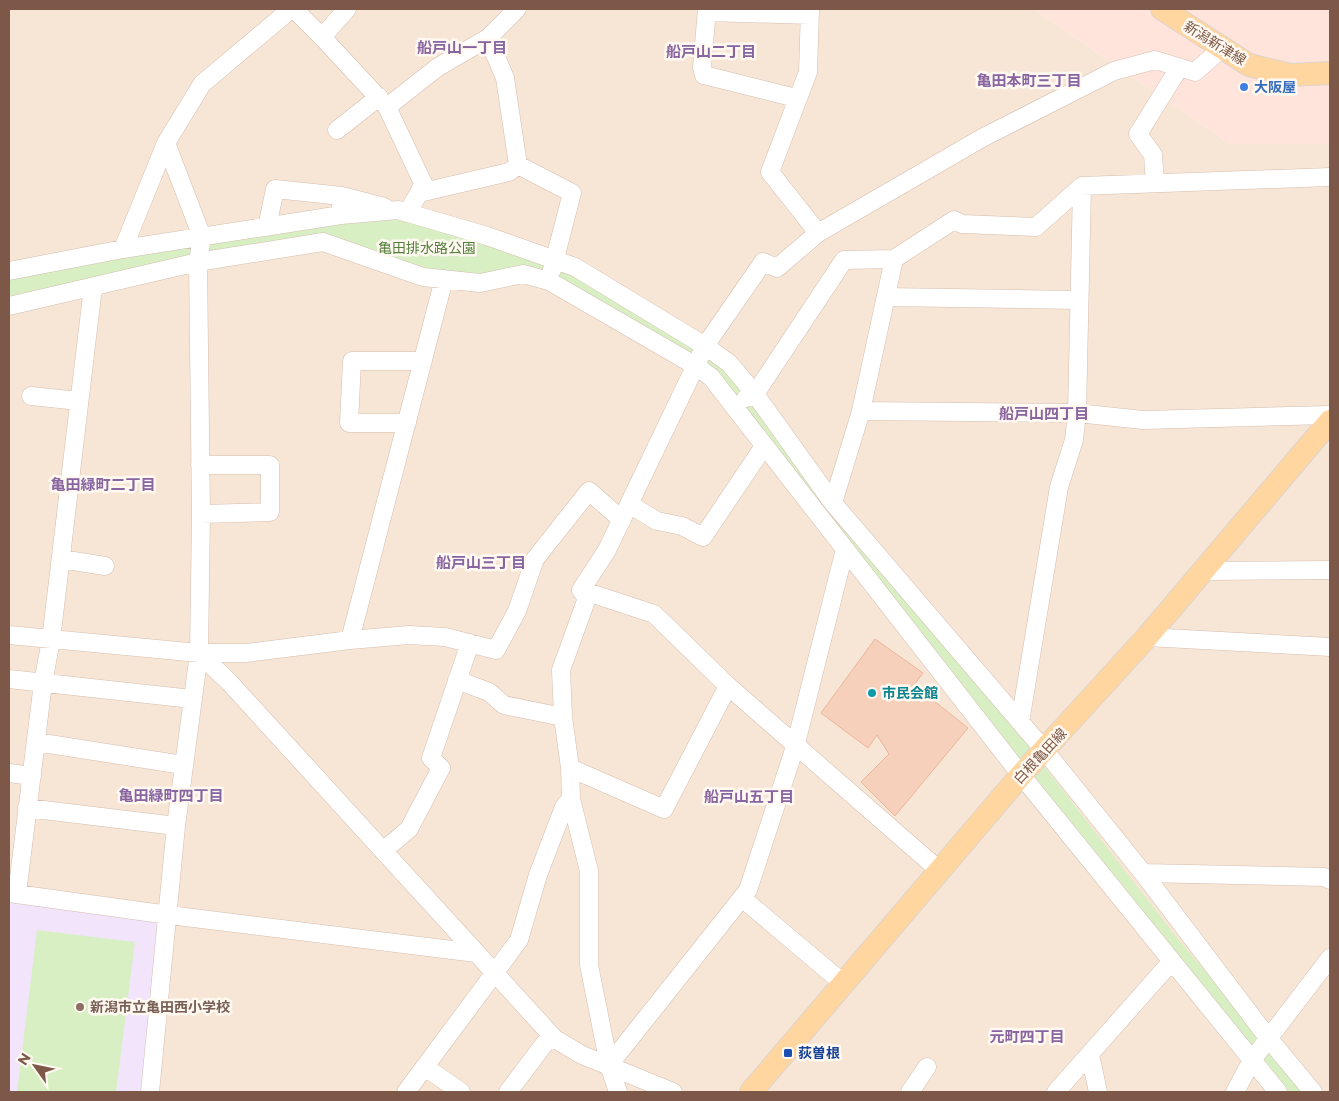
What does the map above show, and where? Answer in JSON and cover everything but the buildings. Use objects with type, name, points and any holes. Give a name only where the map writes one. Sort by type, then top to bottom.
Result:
[{"type":"main road","name":"新潟新津線","points":[[1162,9],[1249,66],[1282,73],[1330,73]]},
{"type":"main road","name":"白根亀田線","points":[[751,1092],[1021,775],[1045,751],[1147,637],[1330,421]]},
{"type":"street","points":[[9,271],[123,249],[341,215],[402,212],[419,193],[423,183],[383,102],[322,37],[292,9],[202,84],[166,144],[123,249]]},
{"type":"street","points":[[322,37],[347,9]]},
{"type":"street","points":[[337,130],[488,38],[517,9]]},
{"type":"street","points":[[796,98],[704,75],[702,68],[707,10],[810,12],[808,72],[796,98],[770,172],[818,233]]},
{"type":"street","points":[[488,38],[505,78],[518,165]]},
{"type":"street","points":[[581,590],[607,550],[706,346],[763,262],[777,268],[818,233],[982,138],[1114,71],[1155,60],[1195,72],[1221,49]]},
{"type":"street","points":[[1154,183],[1153,156],[1138,134],[1179,68]]},
{"type":"street","points":[[150,1092],[169,916],[176,826],[198,653],[201,514],[198,262],[202,238],[166,144]]},
{"type":"street","points":[[419,193],[509,172],[518,165]]},
{"type":"street","points":[[518,165],[572,193],[549,281]]},
{"type":"street","points":[[732,405],[754,394],[844,260],[894,259],[954,220],[962,224],[1036,227],[1082,186],[1330,177]]},
{"type":"street","points":[[1020,722],[1059,487],[1074,440],[1077,413],[1082,186]]},
{"type":"street","points":[[267,227],[275,189],[342,196],[488,236],[575,267],[706,346],[729,363],[754,394],[833,503],[1045,751],[1143,873],[1269,1039],[1314,1092]]},
{"type":"street","points":[[341,215],[342,196]]},
{"type":"street","points":[[9,306],[198,262],[323,242],[423,277],[480,283],[523,274],[549,281],[696,366],[711,378],[1021,775],[1278,1092]]},
{"type":"street","points":[[833,503],[861,411],[894,259]]},
{"type":"street","points":[[350,640],[444,279]]},
{"type":"street","points":[[93,286],[51,640],[43,683],[28,808],[13,894],[169,916],[476,953]]},
{"type":"street","points":[[886,297],[1079,300]]},
{"type":"street","points":[[407,423],[349,423],[352,361],[423,362]]},
{"type":"street","points":[[31,396],[80,401]]},
{"type":"street","points":[[861,411],[1077,413],[1143,420],[1330,415]]},
{"type":"street","points":[[9,634],[51,640],[198,653],[246,653],[350,640],[409,635],[445,637],[496,650],[517,611],[535,559],[589,491],[626,512],[682,526],[704,537],[764,446]]},
{"type":"street","points":[[200,465],[270,465],[270,512],[201,514]]},
{"type":"street","points":[[609,1065],[748,890],[795,747],[845,549]]},
{"type":"street","points":[[61,559],[105,566]]},
{"type":"street","points":[[1203,571],[1330,570]]},
{"type":"street","points":[[581,590],[654,614],[728,686],[795,747],[940,871]]},
{"type":"street","points":[[581,590],[587,598],[561,670],[563,717],[570,768],[571,799],[589,870],[589,965],[609,1065],[618,1092]]},
{"type":"street","points":[[1147,637],[1330,648]]},
{"type":"street","points":[[383,851],[409,829],[441,768],[432,758],[470,643]]},
{"type":"street","points":[[198,653],[230,683],[551,1034],[582,1055],[673,1092]]},
{"type":"street","points":[[9,679],[192,699]]},
{"type":"street","points":[[457,680],[488,692],[504,706],[563,717]]},
{"type":"street","points":[[570,768],[664,809],[728,686]]},
{"type":"street","points":[[36,742],[183,765]]},
{"type":"street","points":[[9,773],[32,776]]},
{"type":"street","points":[[406,1092],[496,974],[519,940],[538,875],[564,806],[571,799]]},
{"type":"street","points":[[28,808],[176,826]]},
{"type":"street","points":[[1143,873],[1324,877],[1330,880]]},
{"type":"street","points":[[742,898],[844,984]]},
{"type":"street","points":[[1235,1092],[1252,1060],[1330,958]]},
{"type":"street","points":[[1056,1092],[1172,961]]},
{"type":"street","points":[[508,1092],[551,1034]]},
{"type":"street","points":[[1090,1054],[1098,1092]]},
{"type":"street","points":[[425,1067],[461,1092]]},
{"type":"street","points":[[916,1090],[927,1067]]},
{"type":"shaded area","points":[[9,9],[1033,9],[1230,144],[1330,144],[1330,1092],[9,1092]]},
{"type":"shaded area","points":[[1033,9],[1330,9],[1330,144],[1230,144]]},
{"type":"shaded area","name":"新潟市立亀田西小学校","points":[[9,898],[162,921],[142,1092],[9,1092]]},
{"type":"green space","name":"亀田排水路公園","points":[[407,218],[572,273],[697,348],[692,355],[551,274],[478,279],[425,272],[330,235],[9,305],[9,277],[346,219]]},
{"type":"green space","points":[[702,355],[725,368],[826,504],[1027,744],[1173,933],[1307,1092],[1286,1092],[1129,901],[1130,894],[1111,871],[1104,870],[704,363]]},
{"type":"green space","points":[[37,930],[135,942],[116,1092],[17,1092]]},
{"type":"place","name":"大阪屋","points":[[1244,87]]},
{"type":"place","name":"市民会館","points":[[872,693]]},
{"type":"place","name":"新潟市立亀田西小学校","points":[[80,1007]]},
{"type":"place","name":"荻曽根","points":[[788,1053]]},
{"type":"district","name":"船戸山一丁目","points":[[462,48]]},
{"type":"district","name":"船戸山二丁目","points":[[711,52]]},
{"type":"district","name":"亀田本町三丁目","points":[[1029,81]]},
{"type":"district","name":"船戸山四丁目","points":[[1044,414]]},
{"type":"district","name":"亀田緑町二丁目","points":[[103,485]]},
{"type":"district","name":"船戸山三丁目","points":[[481,563]]},
{"type":"district","name":"亀田緑町四丁目","points":[[171,796]]},
{"type":"district","name":"船戸山五丁目","points":[[749,797]]},
{"type":"district","name":"元町四丁目","points":[[1027,1037]]}]
